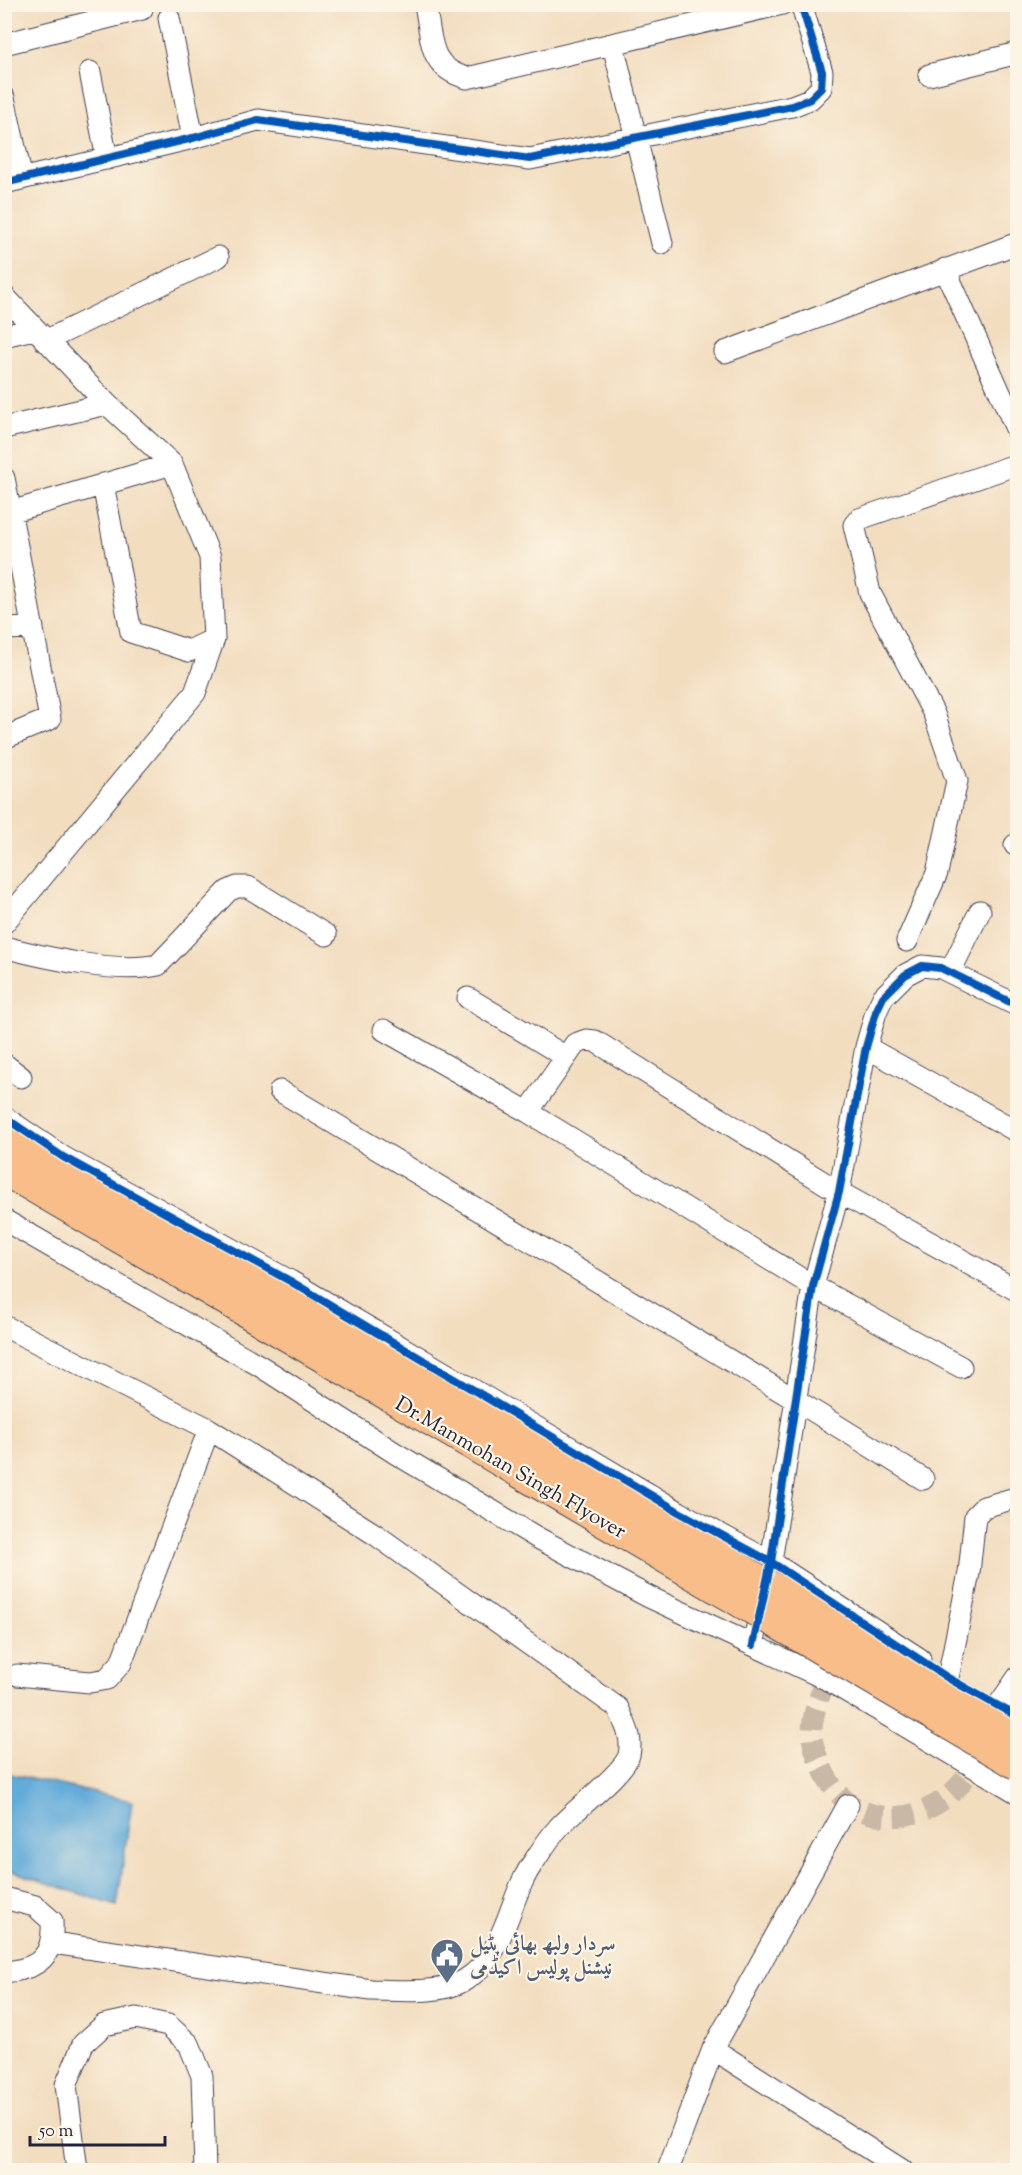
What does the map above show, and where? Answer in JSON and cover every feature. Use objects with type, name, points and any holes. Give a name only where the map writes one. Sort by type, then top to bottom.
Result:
[{"type":"highway","name":"Dr.Manmohan Singh Flyover","points":[[4,1140],[272,1293],[1017,1732]]},
{"type":"highway","name":"Dr.Manmohan Singh Flyover","points":[[4,1170],[1017,1765]]},
{"type":"street","points":[[425,4],[435,55],[450,74],[467,78],[782,4]]},
{"type":"street","points":[[4,98],[13,181],[258,120],[530,159],[792,106],[810,99],[821,88],[822,72],[801,4]]},
{"type":"street","points":[[4,44],[142,9]]},
{"type":"street","points":[[169,18],[193,138]]},
{"type":"street","points":[[614,45],[663,243]]},
{"type":"street","points":[[929,75],[1017,52]]},
{"type":"street","points":[[90,72],[107,159]]},
{"type":"street","points":[[725,352],[1017,243]]},
{"type":"street","points":[[4,336],[39,335],[218,257]]},
{"type":"street","points":[[945,268],[1017,433]]},
{"type":"street","points":[[4,296],[107,404],[172,464],[210,557],[214,639],[195,693],[4,923]]},
{"type":"street","points":[[4,428],[107,404]]},
{"type":"street","points":[[7,513],[172,464]]},
{"type":"street","points":[[907,941],[937,873],[957,781],[934,714],[870,593],[854,525],[859,519],[1017,464]]},
{"type":"street","points":[[4,478],[7,513],[33,628],[50,719],[4,738]]},
{"type":"street","points":[[104,484],[131,632],[189,651],[214,639]]},
{"type":"street","points":[[4,629],[33,628]]},
{"type":"street","points":[[4,946],[75,962],[144,968],[158,964],[169,957],[228,891],[237,887],[248,887],[326,935]]},
{"type":"street","points":[[950,972],[980,911]]},
{"type":"street","points":[[753,1645],[771,1562],[813,1286],[839,1192],[866,1047],[883,997],[905,975],[922,966],[941,968],[1017,1006]]},
{"type":"street","points":[[468,998],[566,1057]]},
{"type":"street","points":[[384,1030],[528,1112],[813,1286],[961,1367]]},
{"type":"street","points":[[528,1112],[575,1044],[586,1040],[595,1041],[839,1192],[1017,1291]]},
{"type":"street","points":[[866,1047],[1017,1131]]},
{"type":"street","points":[[280,1091],[794,1399],[923,1479]]},
{"type":"street","points":[[4,1117],[63,1157],[290,1281],[678,1512],[771,1562],[948,1678],[1017,1717]]},
{"type":"street","points":[[4,1220],[260,1366],[395,1453],[536,1537],[649,1597],[826,1678],[1017,1793]]},
{"type":"street","points":[[4,1326],[209,1429],[376,1535],[618,1708],[630,1733],[628,1757],[618,1771],[558,1828],[530,1867],[511,1913],[485,1964],[464,1981],[424,1991],[370,1990],[53,1943]]},
{"type":"street","points":[[17,1675],[90,1682],[107,1679],[121,1663],[209,1429]]},
{"type":"street","points":[[948,1678],[969,1572],[975,1516],[984,1507],[1015,1498]]},
{"type":"street","points":[[998,1706],[1017,1677]]},
{"type":"street","points":[[668,2170],[713,2049],[848,1805]]},
{"type":"street","points":[[4,1898],[35,1905],[52,1921],[53,1943],[41,1960],[23,1971],[4,1972]]},
{"type":"street","points":[[77,2170],[66,2085],[83,2044],[104,2025],[135,2018],[168,2025],[189,2044],[202,2076],[205,2170]]},
{"type":"street","points":[[713,2049],[899,2169]]},
{"type":"water","points":[[5,1773],[132,1801],[117,1906],[5,1869]]},
{"type":"tunnel","points":[[826,1679],[813,1718],[814,1748],[824,1772],[838,1794],[857,1808],[877,1815],[899,1816],[921,1811],[942,1801],[960,1785],[974,1764]]},
{"type":"cycle path","points":[[4,183],[193,138],[258,120],[530,159],[792,106],[810,99],[821,88],[822,72],[801,4]]},
{"type":"cycle path","points":[[753,1645],[771,1562],[813,1286],[839,1192],[866,1047],[876,1012],[883,997],[905,975],[922,966],[941,968],[1018,1006]]},
{"type":"cycle path","points":[[4,1117],[63,1157],[290,1281],[679,1512],[771,1562],[948,1678],[1018,1717]]},
{"type":"place","name":"سردار ولبھ بھائی پٹیل نیشنل پولیس اکیڈمی","points":[[447,1984]]}]
